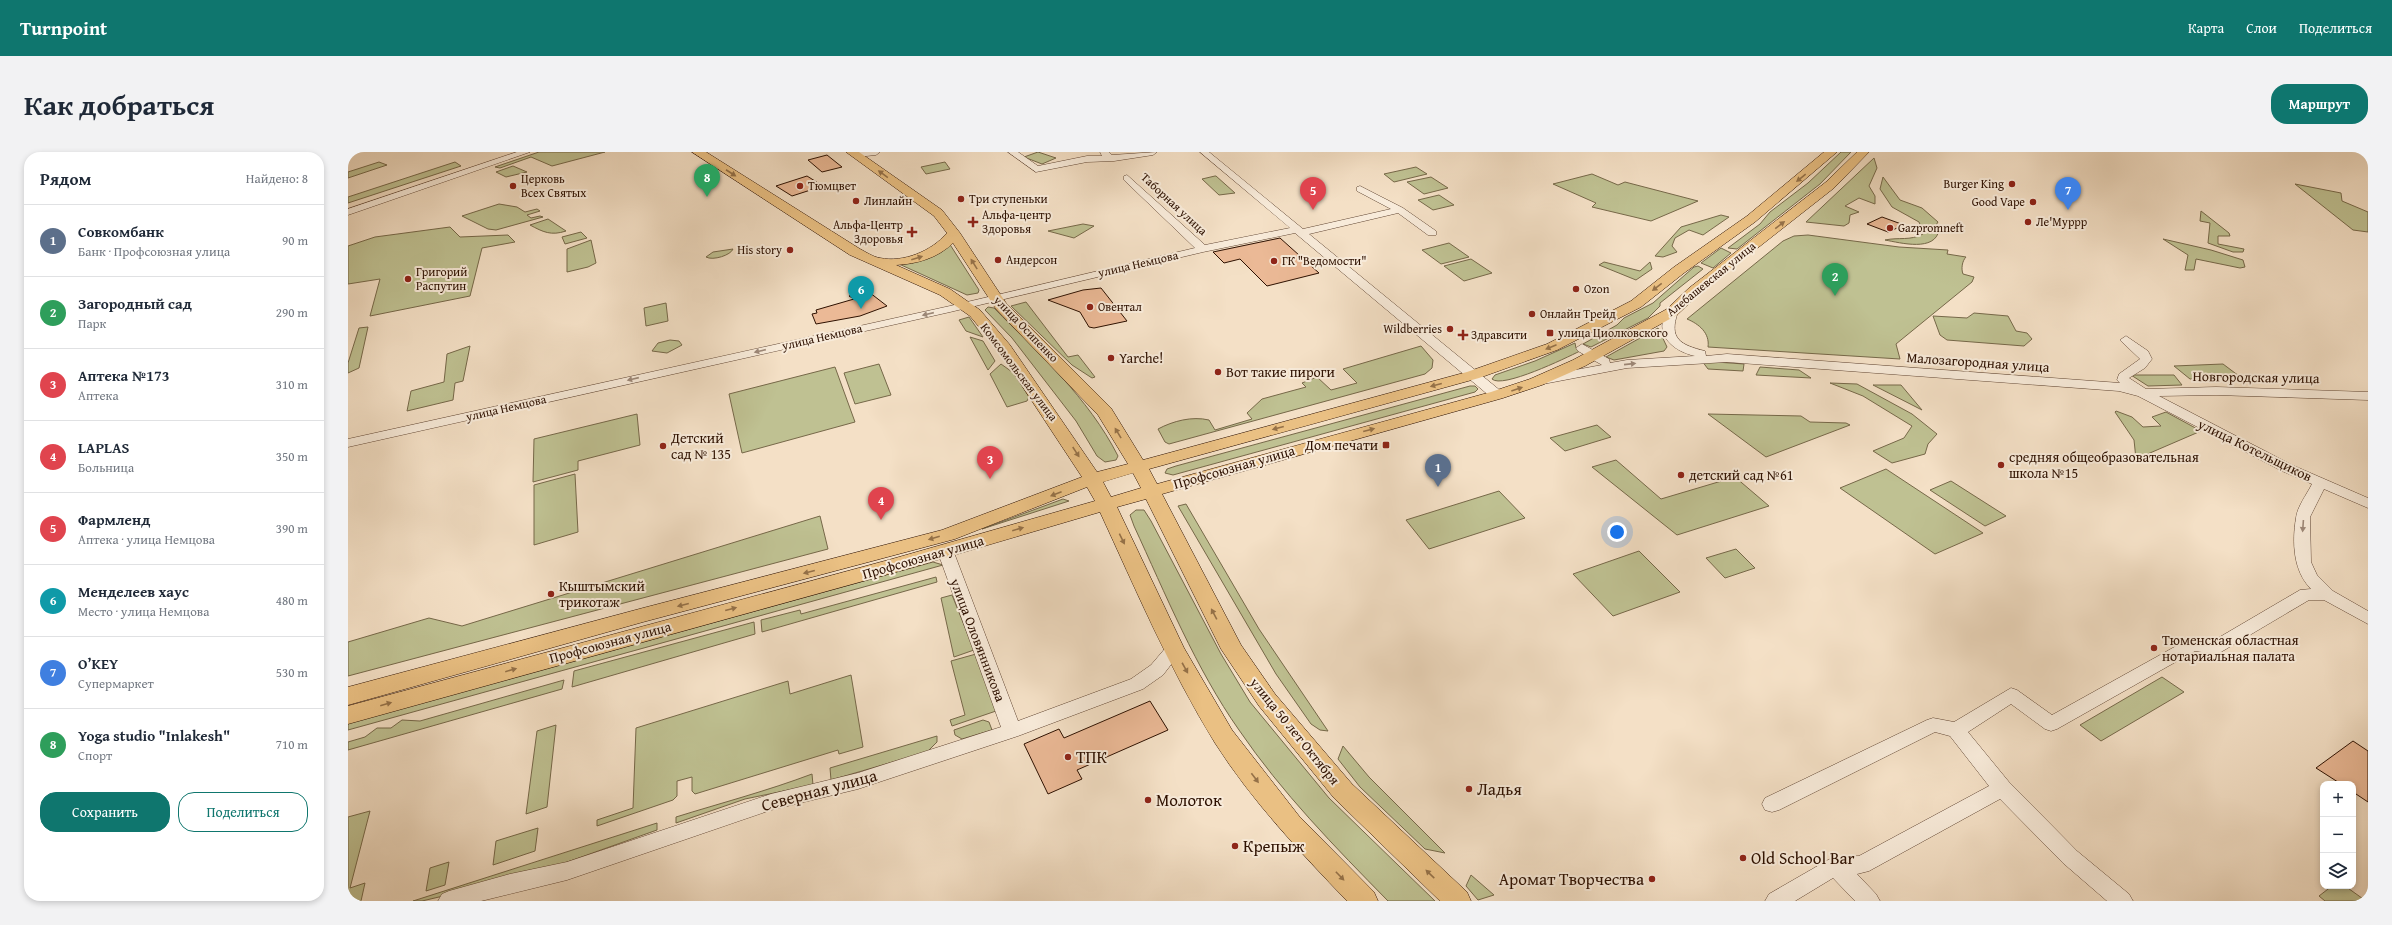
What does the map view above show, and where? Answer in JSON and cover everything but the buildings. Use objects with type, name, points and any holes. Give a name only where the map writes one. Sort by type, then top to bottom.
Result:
[{"type":"main road","name":"Комсомольская улица","points":[[698,152],[855,252],[945,292],[966,305],[1005,348],[1058,425],[1092,479]]},
{"type":"main road","name":"Алебашевская улица","points":[[1473,374],[1552,347],[1636,304],[1679,270],[1742,225],[1816,166],[1830,152]]},
{"type":"main road","name":"Алебашевская улица","points":[[1588,352],[1593,349],[1624,340],[1672,312],[1694,291],[1830,185],[1863,152]]},
{"type":"main road","name":"улица Осипенко","points":[[854,153],[938,213],[954,233],[994,297],[1105,412],[1139,466]]},
{"type":"main road","points":[[1742,225],[1739,235],[1724,248],[1730,251],[1739,251],[1757,242]]},
{"type":"main road","points":[[878,262],[907,261],[928,254],[944,244],[954,233]]},
{"type":"main road","points":[[1679,270],[1697,264],[1707,268],[1695,281],[1694,291]]},
{"type":"main road","points":[[1497,395],[1536,382],[1588,352],[1578,344],[1580,341],[1609,324],[1613,317]]},
{"type":"main road","name":"Профсоюзная улица","points":[[348,696],[643,615],[948,534],[1092,479],[1473,374]]},
{"type":"main road","name":"Профсоюзная улица","points":[[348,715],[945,550],[1497,395]]},
{"type":"main road","name":"улица 50 лет Октября","points":[[1139,466],[1232,649],[1267,700],[1343,790],[1458,901]]},
{"type":"main road","points":[[1092,479],[1106,504],[1174,649],[1224,736],[1290,824],[1365,901]]},
{"type":"street","points":[[348,212],[526,152]]},
{"type":"street","points":[[854,153],[876,152]]},
{"type":"street","points":[[1012,152],[1036,169],[1106,155],[1153,152]]},
{"type":"street","points":[[1204,152],[1298,232],[1497,395]]},
{"type":"street","name":"Таборная улица","points":[[1127,178],[1203,249]]},
{"type":"street","points":[[1360,189],[1400,210],[1432,233]]},
{"type":"street","name":"улица Немцова","points":[[348,443],[966,305],[994,297],[1203,249],[1298,232],[1400,210]]},
{"type":"street","name":"Малозагородная улица","points":[[1672,312],[1668,321],[1668,329],[1675,346],[1693,353],[1728,358],[2114,387],[2143,393]]},
{"type":"street","points":[[2126,340],[2144,354],[2146,359],[2141,365],[2123,377],[2123,380],[2143,393]]},
{"type":"street","points":[[1588,352],[1613,366]]},
{"type":"street","name":"Малозагородная улица","points":[[1536,382],[1613,366],[1682,359],[1728,358]]},
{"type":"street","name":"Новгородская улица","points":[[2143,393],[2247,392],[2368,396]]},
{"type":"street","name":"улица Котельщиков","points":[[2143,393],[2287,468],[2368,503]]},
{"type":"street","points":[[2320,482],[2304,517],[2303,562],[2310,578],[2327,595],[2368,618]]},
{"type":"street","name":"улица Оловянникова","points":[[945,550],[1012,731]]},
{"type":"street","points":[[1956,730],[2011,695],[2051,724],[2193,644],[2215,648],[2306,594],[2327,595]]},
{"type":"street","name":"Северная улица","points":[[449,901],[510,883],[566,871],[771,802],[858,781],[1012,731],[1137,684],[1157,670],[1174,649]]},
{"type":"street","points":[[1772,804],[1933,725],[1956,730],[2002,788],[2070,857],[2122,901]]},
{"type":"street","points":[[1776,901],[1835,866],[1862,865],[2002,788]]},
{"type":"street","points":[[1835,866],[1869,901]]},
{"type":"green space","points":[[539,152],[605,152],[552,166],[531,157],[500,168],[495,167]]},
{"type":"green space","points":[[1038,152],[1056,158],[1042,164],[1024,157]]},
{"type":"green space","points":[[1841,152],[1851,152],[1820,184],[1737,249],[1728,248],[1760,224],[1770,212],[1808,183]]},
{"type":"green space","points":[[1874,158],[1877,168],[1869,186],[1875,196],[1875,204],[1859,198],[1845,206],[1859,212],[1850,215],[1849,223],[1844,226],[1806,222]]},
{"type":"green space","points":[[379,162],[387,165],[348,178],[348,172]]},
{"type":"green space","points":[[455,162],[461,166],[348,203],[348,197]]},
{"type":"green space","points":[[945,162],[950,169],[926,174],[921,167]]},
{"type":"green space","points":[[513,166],[527,172],[506,177],[496,172]]},
{"type":"green space","points":[[1416,167],[1427,174],[1394,182],[1384,174]]},
{"type":"green space","points":[[1592,174],[1618,185],[1625,182],[1698,201],[1651,221],[1592,207],[1596,203],[1553,184]]},
{"type":"green space","points":[[1216,176],[1235,193],[1219,195],[1202,179]]},
{"type":"green space","points":[[1431,177],[1448,188],[1424,194],[1407,182]]},
{"type":"green space","points":[[1883,177],[1900,200],[1922,208],[1938,222],[1936,225],[1939,230],[1936,237],[1924,244],[1908,244],[1885,240],[1914,237],[1923,234],[1923,231],[1919,222],[1892,207],[1880,189]]},
{"type":"green space","points":[[2295,184],[2341,193],[2342,201],[2368,212],[2368,232],[2353,230]]},
{"type":"green space","points":[[1439,195],[1454,205],[1433,210],[1418,200]]},
{"type":"green space","points":[[499,204],[517,207],[525,212],[537,209],[540,211],[527,215],[531,218],[540,216],[543,217],[496,230],[488,229],[462,216]]},
{"type":"green space","points":[[2201,211],[2229,233],[2230,236],[2218,236],[2218,244],[2244,249],[2243,252],[2233,252],[2208,243],[2210,223],[2200,221]]},
{"type":"green space","points":[[1721,215],[1729,217],[1703,235],[1689,230],[1675,238],[1672,246],[1677,252],[1663,257],[1655,256],[1681,227]]},
{"type":"green space","points":[[548,219],[566,231],[551,233],[539,230],[530,225]]},
{"type":"green space","points":[[1083,224],[1094,226],[1074,238],[1048,231]]},
{"type":"green space","points":[[450,227],[460,237],[508,235],[515,242],[482,248],[470,296],[370,316],[380,279],[348,284],[348,246],[375,237]]},
{"type":"green space","points":[[581,232],[587,238],[565,244],[562,237]]},
{"type":"green space","points":[[1808,235],[1899,247],[1948,250],[1947,254],[1966,257],[1962,265],[1963,274],[1974,277],[1972,282],[1896,344],[1900,359],[1708,347],[1707,337],[1703,330],[1687,319],[1783,241],[1794,236]]},
{"type":"green space","points":[[2163,239],[2211,250],[2243,260],[2245,267],[2240,268],[2196,259],[2194,270],[2185,270],[2188,255]]},
{"type":"green space","points":[[591,240],[596,263],[588,267],[567,272],[567,249]]},
{"type":"green space","points":[[949,243],[979,290],[978,293],[967,295],[899,264]]},
{"type":"green space","points":[[1449,243],[1469,257],[1441,264],[1422,250]]},
{"type":"green space","points":[[1721,248],[1731,253],[1713,268],[1701,263]]},
{"type":"green space","points":[[733,249],[721,257],[706,257],[713,252]]},
{"type":"green space","points":[[1471,259],[1492,273],[1464,281],[1444,266]]},
{"type":"green space","points":[[1604,262],[1640,271],[1650,262],[1652,269],[1636,280],[1599,265]]},
{"type":"green space","points":[[1698,266],[1703,269],[1660,303],[1660,306],[1648,318],[1591,347],[1583,344],[1617,325],[1624,318],[1653,303],[1694,267]]},
{"type":"green space","points":[[1026,302],[1068,357],[1078,355],[1095,377],[1092,378],[1072,365],[1011,306]]},
{"type":"green space","points":[[666,303],[668,321],[646,326],[644,308]]},
{"type":"green space","points":[[988,307],[994,308],[1062,377],[1092,414],[1106,435],[1118,456],[1116,460],[1105,462],[1097,456],[1076,421],[1012,338],[985,310]]},
{"type":"green space","points":[[1974,313],[2008,316],[2016,331],[2027,333],[2032,339],[2024,346],[1947,340],[1940,335],[1933,316],[1967,318]]},
{"type":"green space","points":[[969,317],[983,337],[966,331],[959,320]]},
{"type":"green space","points":[[368,327],[359,368],[348,373],[348,363],[359,328]]},
{"type":"green space","points":[[1658,328],[1667,347],[1664,351],[1614,360],[1606,357]]},
{"type":"green space","points":[[970,337],[983,341],[995,361],[988,370]]},
{"type":"green space","points":[[670,340],[679,341],[682,345],[667,353],[652,351],[658,343]]},
{"type":"green space","points":[[1575,343],[1576,348],[1580,351],[1549,366],[1508,380],[1498,381],[1492,379],[1495,375],[1535,361]]},
{"type":"green space","points":[[470,346],[463,381],[455,383],[453,400],[407,411],[411,391],[444,382],[447,354]]},
{"type":"green space","points":[[1421,346],[1433,360],[1432,368],[1425,374],[1169,444],[1165,442],[1158,429],[1189,419],[1203,419],[1209,420],[1215,430],[1252,419],[1247,413],[1262,399],[1306,387],[1302,383],[1317,377],[1331,390],[1357,383],[1343,369]]},
{"type":"green space","points":[[1702,361],[1744,364],[1743,371],[1708,369]]},
{"type":"green space","points":[[879,364],[891,395],[855,404],[844,373]]},
{"type":"green space","points":[[1001,364],[1015,374],[1029,397],[1027,401],[1007,407],[990,374]]},
{"type":"green space","points":[[2223,364],[2243,379],[2190,379],[2174,366]]},
{"type":"green space","points":[[835,367],[855,422],[742,453],[729,394]]},
{"type":"green space","points":[[1760,367],[1799,370],[1811,378],[1756,375]]},
{"type":"green space","points":[[2131,375],[2174,375],[2182,385],[2148,386]]},
{"type":"green space","points":[[1830,383],[1857,384],[1912,414],[1937,434],[1928,444],[1925,454],[1892,463],[1873,451],[1904,438],[1912,426],[1863,396]]},
{"type":"green space","points":[[1873,385],[1901,385],[1922,410]]},
{"type":"green space","points":[[1470,386],[1475,386],[1478,389],[1475,392],[1173,475],[1165,473],[1167,469],[1176,466]]},
{"type":"green space","points":[[2116,411],[2132,417],[2143,427],[2161,426],[2152,417],[2166,412],[2201,431],[2136,459],[2134,440],[2115,412]]},
{"type":"green space","points":[[637,414],[640,445],[578,461],[578,470],[533,482],[534,439]]},
{"type":"green space","points":[[1708,414],[1801,416],[1810,422],[1846,423],[1850,425],[1766,457]]},
{"type":"green space","points":[[1597,425],[1611,437],[1565,451],[1550,438]]},
{"type":"green space","points":[[1616,460],[1661,499],[1735,477],[1769,506],[1677,535],[1592,467]]},
{"type":"green space","points":[[1886,469],[1983,533],[1935,554],[1840,488]]},
{"type":"green space","points":[[575,474],[578,532],[534,545],[534,485]]},
{"type":"green space","points":[[1951,481],[2006,516],[1985,526],[1930,490]]},
{"type":"green space","points":[[1499,491],[1525,518],[1429,549],[1406,520]]},
{"type":"green space","points":[[1063,499],[1069,501],[982,529]]},
{"type":"green space","points":[[1186,504],[1259,629],[1328,731],[1320,730],[1311,724],[1276,674],[1178,506]]},
{"type":"green space","points":[[1136,510],[1144,510],[1151,521],[1221,654],[1250,702],[1329,798],[1435,901],[1388,901],[1310,819],[1273,776],[1223,706],[1195,656],[1134,526],[1130,515]]},
{"type":"green space","points":[[820,516],[828,549],[348,676],[348,642],[429,618],[462,626]]},
{"type":"green space","points":[[1736,549],[1755,568],[1725,578],[1706,558]]},
{"type":"green space","points":[[1639,551],[1680,592],[1613,616],[1573,574]]},
{"type":"green space","points":[[933,562],[943,565],[348,730],[348,723]]},
{"type":"green space","points":[[936,577],[937,582],[762,632],[761,620],[800,610],[801,614]]},
{"type":"green space","points":[[952,595],[974,650],[954,657],[941,598]]},
{"type":"green space","points":[[754,622],[755,634],[572,687],[574,671]]},
{"type":"green space","points":[[976,654],[999,710],[952,726],[950,720],[965,715],[951,661]]},
{"type":"green space","points":[[851,675],[863,747],[839,754],[838,750],[695,794],[692,791],[692,777],[677,781],[677,796],[673,800],[597,826],[597,820],[633,808],[636,728],[788,681],[790,694]]},
{"type":"green space","points":[[2162,677],[2184,692],[2101,741],[2080,725]]},
{"type":"green space","points":[[564,680],[562,689],[348,750],[348,742],[365,737],[377,728],[391,728],[402,720],[420,721]]},
{"type":"green space","points":[[983,720],[989,722],[992,730],[962,739],[955,735],[954,730]]},
{"type":"green space","points":[[556,725],[547,807],[526,814],[537,731]]},
{"type":"green space","points":[[937,736],[937,742],[927,752],[831,780],[830,768]]},
{"type":"green space","points":[[1343,746],[1369,777],[1445,853],[1425,849],[1360,787],[1338,759]]},
{"type":"green space","points":[[812,774],[813,785],[745,799],[676,823],[676,817]]},
{"type":"green space","points":[[370,811],[350,888],[365,883],[361,901],[348,901],[348,817]]},
{"type":"green space","points":[[657,823],[657,830],[528,876],[422,901],[413,901]]},
{"type":"green space","points":[[538,828],[535,851],[493,865],[496,841]]},
{"type":"green space","points":[[449,862],[445,885],[426,891],[430,868]]},
{"type":"green space","points":[[1471,875],[1494,895],[1478,900],[1466,886]]},
{"type":"green space","points":[[2328,889],[2349,889],[2366,901],[2325,901],[2319,896]]},
{"type":"place","name":"Burger King","points":[[2012,184]]},
{"type":"place","name":"Церковь Всех Святых","points":[[513,186]]},
{"type":"place","name":"Тюмцвет","points":[[800,186]]},
{"type":"place","name":"Yoga studio \"Inlakesh\"","points":[[707,197]]},
{"type":"place","name":"Три ступеньки","points":[[961,199]]},
{"type":"place","name":"Линлайн","points":[[856,201]]},
{"type":"place","name":"Good Vape","points":[[2033,202]]},
{"type":"place","name":"Фармленд","points":[[1313,210]]},
{"type":"place","name":"O’KEY","points":[[2068,210]]},
{"type":"place","name":"Альфа-центр Здоровья","points":[[973,222]]},
{"type":"place","name":"Ле'Муррр","points":[[2028,222]]},
{"type":"place","name":"Gazpromneft","points":[[1890,228]]},
{"type":"place","name":"Альфа-Центр Здоровья","points":[[912,232]]},
{"type":"place","name":"His story","points":[[790,250]]},
{"type":"place","name":"Андерсон","points":[[998,260]]},
{"type":"place","name":"ГК \"Ведомости\"","points":[[1274,261]]},
{"type":"place","name":"Григорий Распутин","points":[[408,279]]},
{"type":"place","name":"Ozon","points":[[1576,289]]},
{"type":"place","name":"Загородный сад","points":[[1835,296]]},
{"type":"place","name":"Овентал","points":[[1090,307]]},
{"type":"place","name":"Менделеев хаус","points":[[861,309]]},
{"type":"place","name":"Онлайн Трейд","points":[[1532,314]]},
{"type":"place","name":"Wildberries","points":[[1450,329]]},
{"type":"place","name":"улица Циолковского","points":[[1550,333]]},
{"type":"place","name":"Здравсити","points":[[1463,335]]},
{"type":"place","name":"Yarche!","points":[[1111,358]]},
{"type":"place","name":"Вот такие пироги","points":[[1218,372]]},
{"type":"place","name":"Дом печати","points":[[1386,445]]},
{"type":"place","name":"Детский сад № 135","points":[[663,446]]},
{"type":"place","name":"средняя общеобразовательная школа №15","points":[[2001,465]]},
{"type":"place","name":"детский сад №61","points":[[1681,475]]},
{"type":"place","name":"Аптека №173","points":[[990,479]]},
{"type":"place","name":"Совкомбанк","points":[[1438,487]]},
{"type":"place","name":"LAPLAS","points":[[881,520]]},
{"type":"place","name":"Кыштымский трикотаж","points":[[551,594]]},
{"type":"place","name":"Тюменская областная нотариальная палата","points":[[2154,648]]},
{"type":"place","name":"ТПК","points":[[1068,757]]},
{"type":"place","name":"Ладья","points":[[1469,789]]},
{"type":"place","name":"Молоток","points":[[1148,800]]},
{"type":"place","name":"Крепыж","points":[[1235,846]]},
{"type":"place","name":"Old School Bar","points":[[1743,858]]},
{"type":"place","name":"Аромат Творчества","points":[[1652,879]]}]
